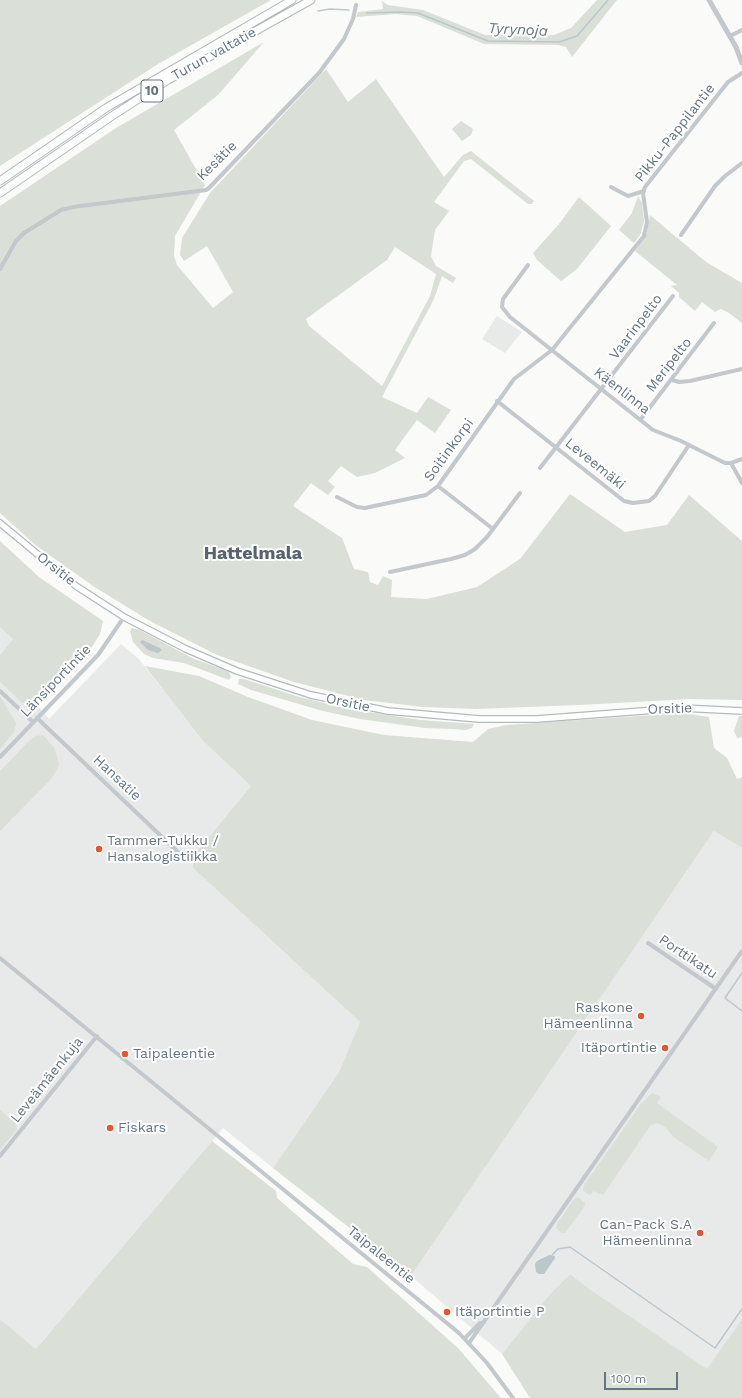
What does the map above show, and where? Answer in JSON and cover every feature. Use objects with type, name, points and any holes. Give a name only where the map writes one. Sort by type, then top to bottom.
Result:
[{"type":"highway","name":"Turun valtatie","points":[[0,181],[106,108],[292,0]]},
{"type":"highway","name":"Turun valtatie","points":[[0,192],[168,80],[311,0]]},
{"type":"main road","name":"Orsitie","points":[[0,523],[76,586],[124,617],[186,649],[237,671],[310,695],[388,711],[452,718],[505,720],[682,708],[742,711]]},
{"type":"street","points":[[709,0],[730,36],[742,63]]},
{"type":"street","name":"Kesätie","points":[[0,269],[16,241],[24,233],[61,210],[80,206],[206,190],[209,188],[319,73],[344,39],[353,19],[356,5]]},
{"type":"street","points":[[730,36],[742,30]]},
{"type":"street","name":"Pikku-Pappilantie","points":[[552,350],[644,236],[646,222],[644,191],[728,82],[742,73]]},
{"type":"street","points":[[681,235],[715,186],[742,163]]},
{"type":"street","points":[[611,187],[628,196],[644,191]]},
{"type":"street","name":"Käenlinna","points":[[528,265],[503,299],[502,307],[510,317],[653,430],[725,463],[731,464]]},
{"type":"street","name":"Vaarinpelto","points":[[540,468],[602,390],[673,296]]},
{"type":"street","name":"Meripelto","points":[[641,419],[714,323]]},
{"type":"street","name":"Soitinkorpi","points":[[337,497],[365,508],[426,495],[438,486],[514,379],[552,350]]},
{"type":"street","points":[[672,380],[679,382],[690,381],[742,369]]},
{"type":"street","name":"Leveemäki","points":[[498,401],[624,501],[633,503],[649,501],[655,496],[688,445]]},
{"type":"street","points":[[742,459],[731,464],[742,484]]},
{"type":"street","points":[[438,486],[493,529]]},
{"type":"street","points":[[390,572],[465,554],[475,549],[493,529],[520,493]]},
{"type":"street","name":"Länsiportintie","points":[[0,757],[98,655],[124,617]]},
{"type":"street","points":[[0,691],[33,722]]},
{"type":"street","name":"Hansatie","points":[[37,718],[181,855]]},
{"type":"street","name":"Porttikatu","points":[[648,943],[716,989]]},
{"type":"street","points":[[469,1343],[742,951]]},
{"type":"street","name":"Taipaleentie","points":[[0,958],[465,1338],[513,1398]]},
{"type":"street","name":"Leveämäenkuja","points":[[0,1156],[97,1036]]},
{"type":"street","points":[[465,1338],[483,1321]]},
{"type":"shaded area","points":[[0,0],[271,0],[158,64],[0,166]]},
{"type":"shaded area","points":[[597,0],[617,0],[572,57],[566,47],[558,45],[484,44],[417,16],[396,14],[356,17],[358,12],[383,9],[382,1],[388,5],[423,10],[485,35],[554,35],[571,28]]},
{"type":"shaded area","points":[[264,42],[218,95],[174,130],[205,185],[175,236],[174,256],[177,265],[213,308],[233,292],[207,246],[184,261],[180,255],[182,238],[210,193],[326,69],[348,102],[376,79],[444,177],[463,155],[471,151],[534,201],[532,204],[528,204],[471,159],[464,161],[434,202],[449,211],[435,230],[431,256],[436,266],[456,278],[453,283],[442,276],[434,299],[382,397],[417,413],[428,397],[451,410],[435,433],[417,420],[395,450],[405,458],[375,473],[357,477],[341,466],[328,481],[335,487],[328,495],[311,483],[293,506],[342,538],[354,569],[368,572],[370,582],[378,585],[383,576],[392,580],[391,597],[427,599],[477,587],[520,559],[570,494],[625,532],[667,525],[689,495],[742,541],[742,700],[690,699],[476,709],[423,707],[364,700],[294,682],[217,655],[148,620],[93,586],[34,544],[0,513],[0,206],[116,128]],"holes":[[[395,247],[436,274],[430,296],[382,386],[309,326],[306,319],[387,260]]]},
{"type":"shaded area","points":[[461,121],[473,129],[471,135],[462,141],[452,129]]},
{"type":"shaded area","points":[[638,196],[642,203],[644,221],[640,235],[634,243],[619,230],[632,213]]},
{"type":"shaded area","points":[[579,197],[611,226],[577,269],[561,281],[537,260],[533,253],[559,224]]},
{"type":"shaded area","points":[[650,215],[706,262],[742,283],[742,323],[721,309],[715,312],[702,302],[695,311],[679,297],[679,293],[671,286],[677,285],[635,251],[647,233]]},
{"type":"shaded area","points":[[497,316],[522,332],[505,353],[482,339]]},
{"type":"shaded area","points":[[0,541],[39,577],[103,621],[100,634],[90,650],[38,706],[22,703],[0,682],[0,655],[13,639],[0,627]]},
{"type":"shaded area","points":[[0,627],[13,639],[0,655]]},
{"type":"shaded area","points":[[132,628],[140,630],[194,659],[225,670],[229,672],[231,677],[229,680],[184,663],[153,658],[144,654],[133,642],[130,631]]},
{"type":"shaded area","points":[[142,640],[162,650],[158,653],[148,650],[140,642]]},
{"type":"shaded area","points":[[121,644],[139,659],[202,740],[251,786],[193,856],[193,868],[360,1022],[339,1072],[273,1168],[223,1128],[36,1349],[0,1319],[0,682],[22,703],[38,706],[49,719]]},
{"type":"shaded area","points":[[145,666],[199,676],[248,697],[312,720],[384,735],[473,742],[488,729],[506,725],[683,713],[709,717],[714,748],[727,758],[737,779],[742,777],[742,848],[714,831],[411,1276],[273,1168],[339,1072],[360,1022],[193,868],[193,856],[251,786],[202,740]]},
{"type":"shaded area","points":[[239,679],[244,679],[296,696],[348,709],[421,720],[474,724],[472,728],[466,730],[425,728],[360,719],[323,711],[251,690],[238,684]]},
{"type":"shaded area","points":[[0,696],[16,723],[14,732],[0,749]]},
{"type":"shaded area","points":[[739,716],[742,716],[742,737],[737,738],[734,731]]},
{"type":"shaded area","points":[[43,735],[55,749],[59,765],[52,778],[0,831],[0,771],[29,741],[36,736]]},
{"type":"shaded area","points":[[714,831],[742,848],[742,1319],[708,1370],[570,1274],[550,1294],[502,1354],[411,1276]]},
{"type":"shaded area","points":[[652,1093],[661,1097],[657,1103],[718,1147],[709,1161],[675,1138],[665,1127],[657,1123],[651,1125],[603,1195],[594,1191],[590,1195],[586,1193],[583,1190],[584,1185],[641,1104]]},
{"type":"shaded area","points":[[0,1110],[14,1122],[17,1129],[0,1150]]},
{"type":"shaded area","points":[[212,1141],[276,1191],[277,1198],[353,1264],[367,1267],[458,1348],[501,1398],[0,1398],[0,1319],[36,1349]]},
{"type":"shaded area","points":[[578,1197],[585,1203],[584,1207],[565,1233],[562,1233],[556,1228],[557,1224],[574,1199]]},
{"type":"shaded area","points":[[549,1255],[555,1256],[555,1258],[544,1274],[539,1274],[536,1272],[535,1264],[537,1261]]},
{"type":"shaded area","points":[[570,1274],[707,1369],[742,1319],[742,1398],[530,1398],[502,1354],[550,1294]]},
{"type":"waterway","name":"Tyrynoja","points":[[367,13],[418,13],[488,41],[559,42],[577,36],[608,0]]},
{"type":"waterway","points":[[318,11],[330,9],[349,10]]},
{"type":"waterway","points":[[742,973],[725,998],[742,1011]]},
{"type":"waterway","points":[[552,1255],[558,1249],[570,1247],[715,1348],[742,1309]]},
{"type":"place","name":"Tammer-Tukku / Hansalogistiikka","points":[[99,849]]},
{"type":"place","name":"Raskone Hämeenlinna","points":[[641,1016]]},
{"type":"place","name":"Itäportintie","points":[[665,1048]]},
{"type":"place","name":"Taipaleentie","points":[[125,1054]]},
{"type":"place","name":"Fiskars","points":[[110,1128]]},
{"type":"place","name":"Can-Pack S.A Hämeenlinna","points":[[700,1233]]},
{"type":"place","name":"Itäportintie P","points":[[447,1312]]},
{"type":"district","name":"Hattelmala","points":[[253,554]]}]
